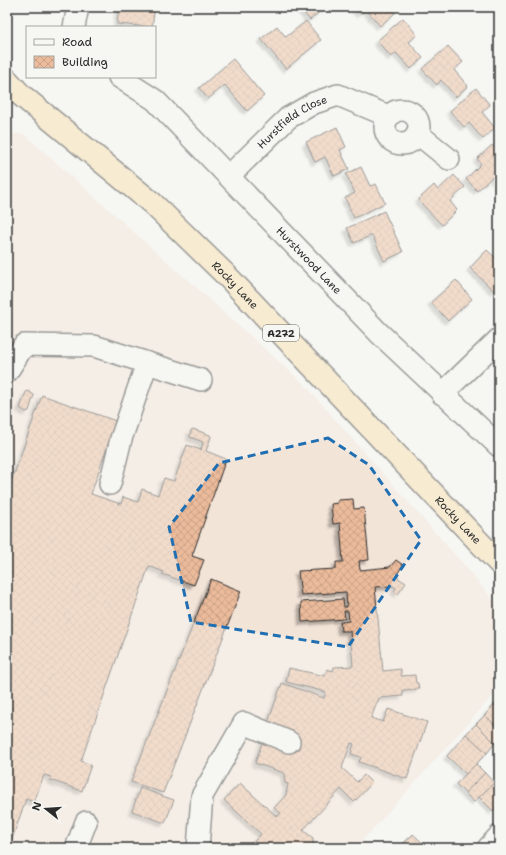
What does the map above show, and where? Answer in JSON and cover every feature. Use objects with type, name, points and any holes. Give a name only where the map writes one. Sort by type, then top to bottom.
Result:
[{"type":"highway","name":"Rocky Lane","points":[[12,89],[152,203],[222,271],[499,563]]},
{"type":"street","points":[[74,26],[78,7]]},
{"type":"street","name":"Hurstwood Lane","points":[[121,78],[155,100],[379,333],[442,394],[499,446]]},
{"type":"street","name":"Hurstfield Close","points":[[229,176],[288,118],[314,103],[338,95],[388,116],[385,127],[386,132],[393,141],[398,143],[410,142],[417,133],[449,159]]},
{"type":"street","points":[[442,394],[499,339]]},
{"type":"street","points":[[7,372],[24,346],[94,346],[201,380]]},
{"type":"street","points":[[110,484],[121,439],[147,363]]},
{"type":"street","points":[[198,848],[202,796],[244,722],[289,742]]},
{"type":"street","points":[[76,848],[86,822]]},
{"type":"street","points":[[488,848],[499,836]]},
{"type":"highlighted area","points":[[328,438],[369,465],[421,540],[348,647],[191,622],[169,527],[219,463]]},
{"type":"shaded area","points":[[7,134],[24,134],[304,384],[464,565],[499,607],[499,689],[356,848],[7,848]]},
{"type":"building","points":[[119,7],[155,7],[152,26],[117,24]]},
{"type":"building","points":[[299,7],[325,7],[310,20]]},
{"type":"building","points":[[354,7],[390,7],[395,13],[380,26],[366,9],[360,14]]},
{"type":"building","points":[[403,18],[417,35],[409,42],[423,58],[411,69],[396,53],[391,57],[377,41]]},
{"type":"building","points":[[306,21],[321,40],[286,69],[261,39],[277,26],[286,37]]},
{"type":"building","points":[[448,46],[463,62],[454,70],[468,86],[456,97],[441,80],[437,85],[422,69]]},
{"type":"building","points":[[233,59],[264,96],[247,111],[225,85],[208,99],[199,88]]},
{"type":"building","points":[[476,88],[490,105],[482,112],[495,128],[483,139],[469,123],[464,127],[450,111]]},
{"type":"building","points":[[337,127],[346,147],[340,150],[349,169],[334,176],[325,157],[315,162],[306,142]]},
{"type":"building","points":[[492,145],[499,152],[499,183],[492,177],[477,191],[466,179],[481,164],[477,159]]},
{"type":"building","points":[[361,167],[370,186],[376,184],[385,203],[354,218],[345,198],[355,193],[346,174]]},
{"type":"building","points":[[454,175],[465,187],[450,201],[457,210],[442,225],[418,200],[434,185],[438,190]]},
{"type":"building","points":[[384,211],[403,252],[384,261],[372,235],[354,243],[347,228]]},
{"type":"building","points":[[487,250],[499,261],[499,285],[494,291],[470,268]]},
{"type":"building","points":[[456,280],[472,299],[448,321],[431,302]]},
{"type":"building","points":[[28,391],[34,395],[29,411],[26,412],[20,408],[26,392]]},
{"type":"building","points":[[42,395],[116,421],[91,494],[121,504],[123,497],[138,502],[142,489],[158,495],[164,478],[174,481],[187,445],[201,450],[203,442],[190,437],[191,430],[193,429],[210,435],[211,437],[206,451],[226,459],[192,556],[204,560],[194,585],[162,574],[164,572],[149,566],[81,761],[91,765],[82,791],[50,780],[51,777],[44,775],[34,802],[26,799],[9,848],[7,848],[7,494]]},
{"type":"building","points":[[353,499],[354,509],[364,508],[369,560],[359,561],[360,570],[390,567],[396,560],[403,565],[398,573],[398,578],[406,583],[398,594],[394,591],[396,588],[393,586],[375,587],[383,671],[401,669],[401,676],[415,675],[416,683],[418,683],[419,689],[403,690],[403,696],[379,698],[371,718],[383,722],[388,709],[427,722],[407,779],[359,762],[361,757],[351,754],[354,744],[351,743],[342,768],[357,782],[364,775],[372,783],[354,802],[341,789],[303,830],[313,838],[313,848],[248,848],[261,834],[224,800],[240,783],[277,817],[281,813],[274,808],[286,795],[288,784],[285,783],[284,773],[255,763],[264,737],[289,742],[293,731],[286,729],[284,734],[266,728],[282,683],[324,698],[326,692],[286,682],[289,668],[325,676],[327,669],[333,671],[334,667],[353,666],[350,631],[341,631],[340,622],[349,621],[348,611],[344,611],[345,619],[302,622],[301,602],[343,599],[344,607],[347,607],[346,592],[301,595],[298,571],[336,569],[336,562],[343,562],[340,523],[333,524],[331,504],[338,503],[338,500]]},
{"type":"building","points":[[211,579],[241,591],[163,793],[131,782]]},
{"type":"building","points":[[499,700],[499,710],[494,705]]},
{"type":"building","points":[[494,705],[499,710],[499,729],[485,715]]},
{"type":"building","points":[[485,715],[499,729],[499,740],[495,743],[476,724]]},
{"type":"building","points":[[476,724],[495,743],[487,753],[466,734]]},
{"type":"building","points":[[466,734],[487,753],[466,774],[447,756]]},
{"type":"building","points":[[476,764],[485,773],[465,793],[456,784]]},
{"type":"building","points":[[485,773],[494,783],[474,802],[465,793]]},
{"type":"building","points":[[494,783],[499,788],[499,804],[493,811],[479,797]]},
{"type":"building","points":[[140,788],[174,800],[165,823],[132,811]]},
{"type":"building","points":[[413,834],[428,848],[399,848]]}]
